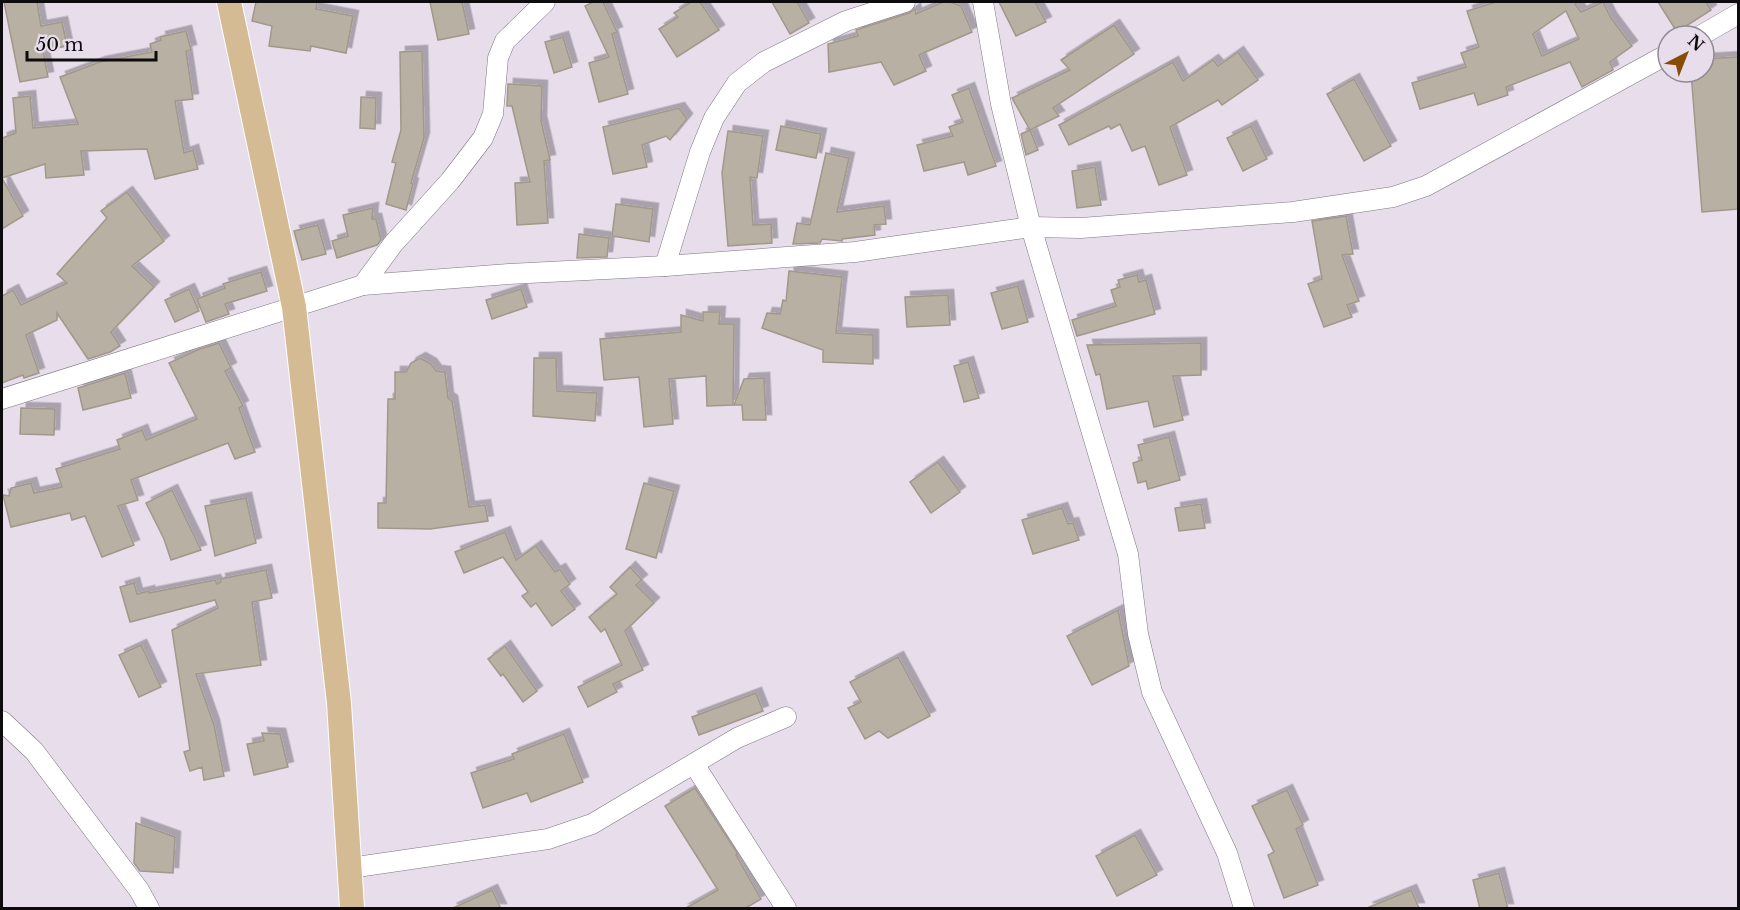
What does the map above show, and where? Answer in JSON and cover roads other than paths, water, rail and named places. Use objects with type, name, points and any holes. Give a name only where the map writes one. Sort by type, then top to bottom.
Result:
[{"type":"main road","points":[[229,2],[294,307],[339,703],[352,909]]},
{"type":"street","points":[[363,285],[393,244],[450,181],[483,138],[493,114],[498,58],[505,41],[545,2]]},
{"type":"street","points":[[664,266],[707,135],[714,118],[737,83],[764,62],[846,21],[905,2]]},
{"type":"street","points":[[983,2],[1001,104],[1031,228],[1128,554],[1138,634],[1152,692],[1227,853],[1244,909]]},
{"type":"street","points":[[1716,27],[1738,14]]},
{"type":"street","points":[[2,399],[363,285],[855,252],[1031,228],[1093,227],[1293,212],[1393,197],[1426,186],[1656,61]]},
{"type":"street","points":[[350,868],[548,838],[592,824],[737,738],[786,717]]},
{"type":"street","points":[[2,721],[34,751],[139,890],[149,909]]},
{"type":"street","points":[[694,764],[786,909]]}]
